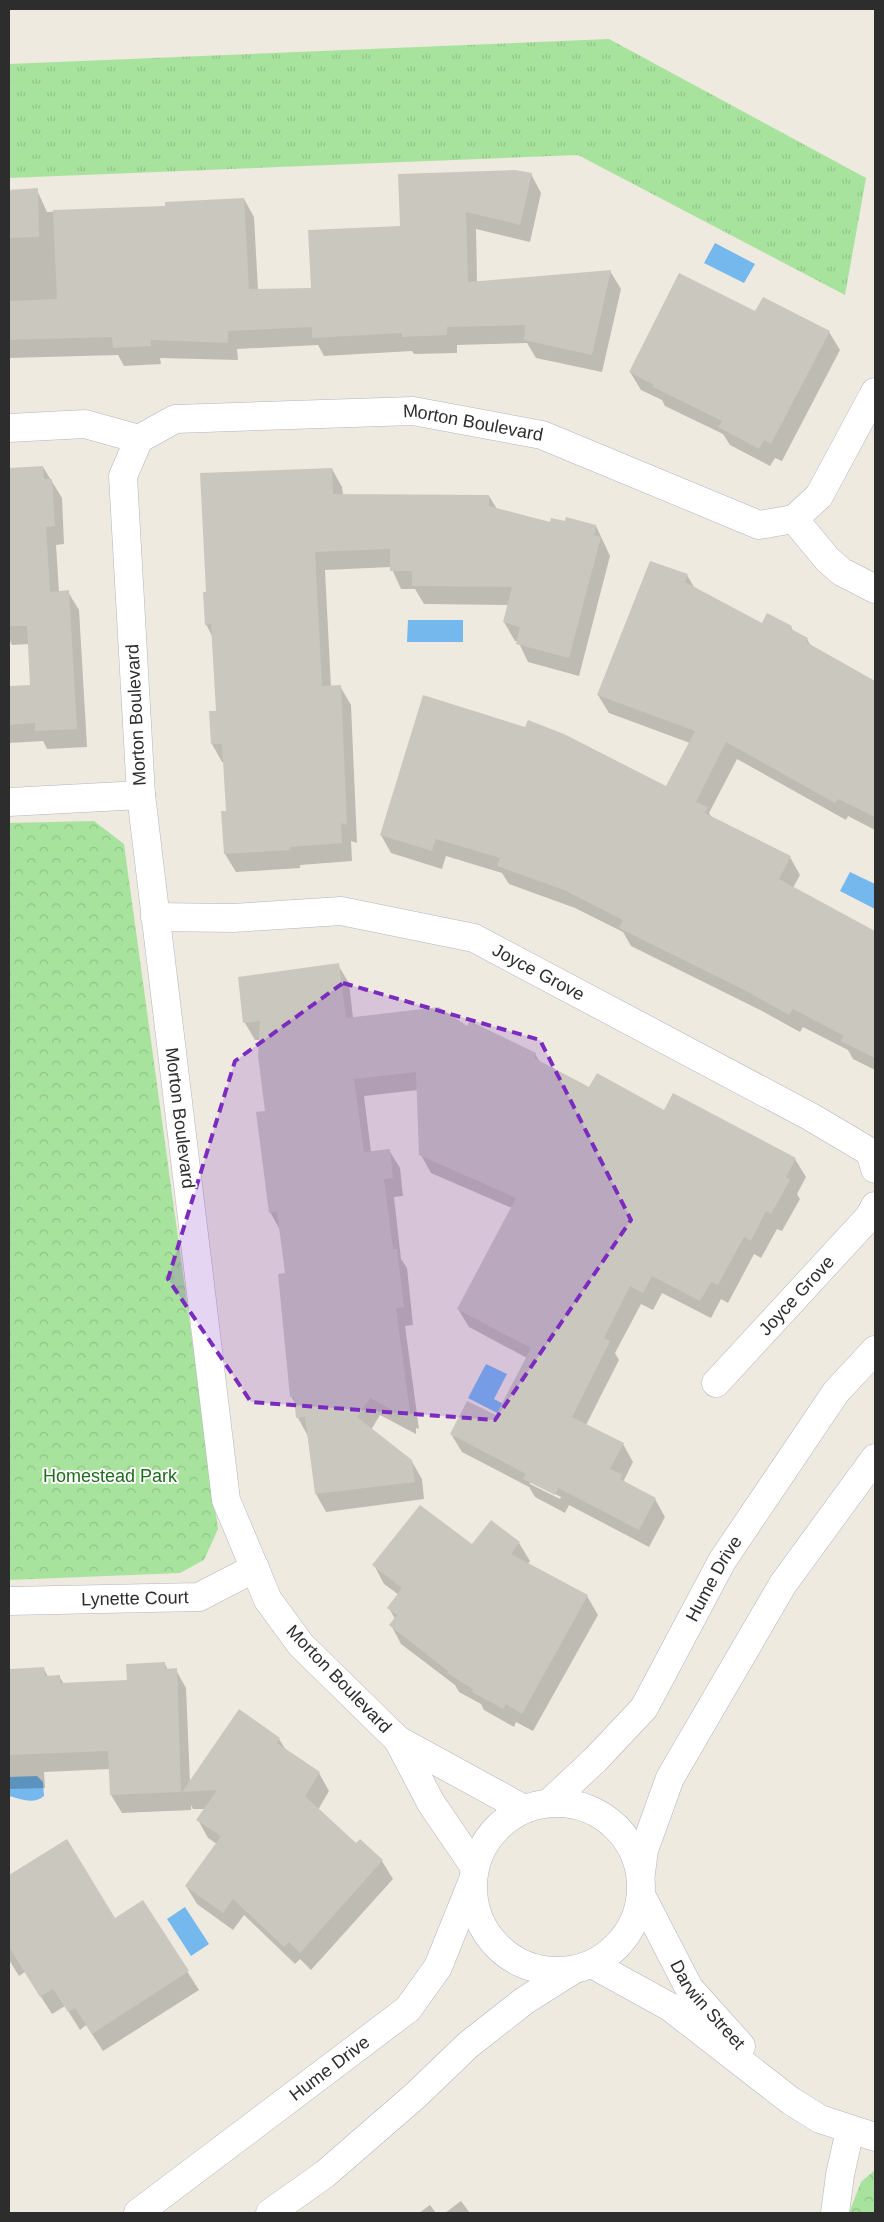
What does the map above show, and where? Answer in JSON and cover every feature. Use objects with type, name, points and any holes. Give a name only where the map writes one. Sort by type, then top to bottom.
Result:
[{"type":"street","points":[[875,392],[819,496],[794,519],[828,560],[842,572],[875,590]]},
{"type":"street","name":"Morton Boulevard","points":[[524,1808],[398,1740],[301,1645],[268,1600],[226,1500],[141,795],[123,476],[139,439],[175,419],[413,411],[542,434],[759,525],[794,519]]},
{"type":"street","points":[[9,428],[85,424],[139,439]]},
{"type":"street","points":[[9,802],[141,795]]},
{"type":"street","name":"Joyce Grove","points":[[155,917],[233,918],[341,911],[474,938],[812,1117],[870,1152],[875,1169]]},
{"type":"street","name":"Joyce Grove","points":[[716,1383],[869,1217],[875,1206]]},
{"type":"street","name":"Hume Drive","points":[[550,1802],[595,1760],[644,1708],[726,1553],[836,1392],[875,1350]]},
{"type":"street","points":[[270,2213],[325,2174],[416,2095],[475,2040],[524,2001],[616,1947],[634,1923],[641,1884],[644,1850],[670,1778],[783,1584],[875,1458]]},
{"type":"street","name":"Lynette Court","points":[[9,1601],[199,1597],[255,1568]]},
{"type":"street","name":"Morton Boulevard","points":[[398,1740],[431,1803],[473,1875]]},
{"type":"street","points":[[583,1967],[548,1971],[523,1965],[501,1952],[485,1932],[474,1909],[473,1875],[485,1842],[502,1822],[524,1808],[550,1802],[575,1804],[598,1813],[619,1828],[633,1849],[641,1884]]},
{"type":"street","name":"Hume Drive","points":[[138,2213],[408,2009],[438,1967],[473,1875]]},
{"type":"street","name":"Darwin Street","points":[[641,1884],[689,1988],[791,2101]]},
{"type":"street","name":"Darwin Street","points":[[583,1967],[670,2007],[791,2101],[820,2119],[863,2134]]},
{"type":"street","points":[[835,2213],[840,2175],[863,2134]]},
{"type":"highlighted area","points":[[343,983],[540,1040],[631,1220],[495,1420],[251,1402],[168,1279],[235,1061]]},
{"type":"green space","points":[[609,39],[866,178],[845,295],[578,155],[9,178],[9,64]]},
{"type":"green space","name":"Homestead Park","points":[[94,821],[124,844],[218,1529],[204,1560],[180,1573],[9,1580],[9,823]]},
{"type":"green space","points":[[875,2170],[875,2213],[849,2213],[861,2182]]},
{"type":"water","points":[[715,243],[755,264],[744,283],[704,263]]},
{"type":"water","points":[[408,620],[463,620],[463,642],[407,642]]},
{"type":"water","points":[[850,872],[875,884],[875,909],[840,891]]},
{"type":"water","points":[[486,1364],[507,1374],[494,1399],[520,1413],[515,1422],[468,1398]]},
{"type":"water","points":[[37,1776],[43,1782],[44,1796],[40,1799],[31,1801],[9,1796],[9,1777]]},
{"type":"water","points":[[185,1907],[209,1944],[191,1956],[167,1919]]},
{"type":"building","points":[[515,170],[532,173],[520,225],[466,212],[468,282],[611,270],[592,355],[524,340],[525,325],[447,327],[447,335],[402,337],[402,333],[312,338],[312,327],[228,331],[228,343],[151,340],[151,346],[113,348],[112,337],[9,340],[9,301],[57,299],[53,210],[165,206],[165,202],[244,198],[249,289],[311,288],[308,230],[400,226],[398,174]]},
{"type":"building","points":[[38,188],[39,237],[9,238],[9,190]]},
{"type":"building","points":[[679,273],[755,311],[763,297],[830,331],[771,444],[764,440],[759,449],[718,427],[722,421],[653,387],[654,385],[629,372]]},
{"type":"building","points":[[43,466],[44,479],[52,479],[55,526],[46,527],[50,592],[69,590],[77,729],[35,731],[35,723],[9,725],[9,686],[30,685],[27,626],[9,626],[9,468]]},
{"type":"building","points":[[332,468],[333,494],[489,495],[489,506],[550,522],[551,518],[565,521],[566,517],[596,525],[594,535],[601,537],[569,658],[516,644],[520,627],[503,622],[512,587],[412,586],[412,571],[390,571],[390,549],[315,552],[322,686],[341,685],[347,825],[341,823],[342,843],[290,847],[290,850],[224,854],[221,811],[226,811],[222,744],[211,744],[209,711],[216,711],[211,624],[205,625],[203,592],[206,592],[200,473]]},
{"type":"building","points":[[650,561],[688,574],[685,582],[762,623],[767,613],[792,626],[791,629],[808,638],[806,642],[875,681],[875,817],[838,799],[835,803],[726,742],[696,802],[708,807],[705,813],[791,856],[779,879],[875,931],[875,1058],[841,1041],[844,1036],[793,1009],[789,1015],[750,993],[619,928],[623,920],[564,890],[497,866],[500,858],[436,839],[432,851],[380,835],[423,695],[525,727],[528,720],[564,734],[666,786],[695,731],[597,695]]},
{"type":"building","points":[[339,963],[346,1018],[439,1007],[467,1026],[470,1021],[536,1053],[534,1058],[589,1087],[597,1073],[664,1110],[673,1093],[796,1158],[786,1177],[790,1180],[771,1214],[766,1211],[751,1241],[744,1237],[718,1285],[711,1282],[700,1301],[652,1276],[643,1293],[630,1286],[604,1338],[610,1341],[572,1417],[624,1443],[610,1469],[623,1475],[620,1479],[656,1498],[639,1530],[558,1488],[555,1495],[523,1479],[526,1474],[450,1434],[467,1401],[496,1415],[531,1348],[457,1309],[516,1198],[419,1155],[416,1072],[354,1079],[364,1152],[390,1149],[393,1178],[384,1179],[393,1249],[397,1249],[404,1307],[396,1308],[410,1413],[406,1411],[407,1418],[370,1398],[357,1417],[412,1460],[415,1482],[315,1494],[305,1417],[296,1418],[294,1397],[290,1397],[278,1274],[285,1273],[277,1212],[269,1213],[256,1112],[265,1111],[258,1056],[260,1021],[243,1023],[238,977]]},
{"type":"building","points":[[420,1505],[472,1544],[491,1520],[520,1542],[511,1554],[588,1595],[522,1714],[506,1704],[503,1709],[472,1692],[473,1689],[447,1673],[448,1671],[389,1625],[397,1615],[387,1608],[402,1588],[372,1565]]},
{"type":"building","points":[[165,1662],[165,1669],[177,1668],[181,1792],[110,1795],[108,1751],[9,1755],[10,1669],[44,1667],[45,1676],[60,1675],[60,1683],[127,1680],[126,1664]]},
{"type":"building","points":[[239,1709],[280,1738],[277,1743],[320,1772],[305,1796],[356,1843],[360,1839],[383,1860],[300,1953],[289,1942],[284,1947],[233,1899],[223,1913],[185,1886],[221,1836],[196,1820],[217,1790],[182,1792]]},
{"type":"building","points":[[67,1839],[115,1918],[143,1900],[189,1971],[92,2034],[75,2008],[68,2012],[53,1989],[40,1997],[9,1947],[9,1875]]}]
